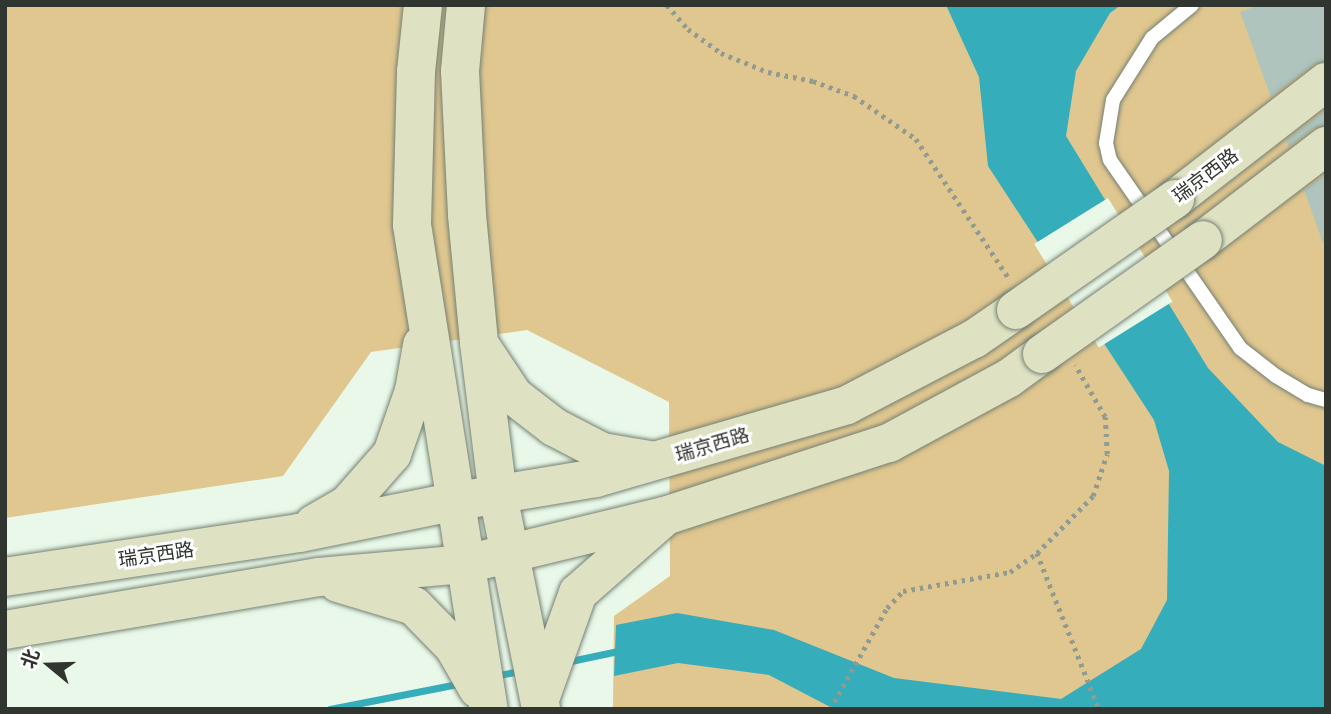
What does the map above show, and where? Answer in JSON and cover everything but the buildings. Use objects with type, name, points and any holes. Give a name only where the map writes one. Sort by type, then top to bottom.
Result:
[{"type":"street","points":[[423,5],[416,72],[412,225],[489,708]]},
{"type":"street","points":[[466,5],[460,71],[467,215],[479,343],[498,495],[518,603],[541,704]]},
{"type":"street","name":"瑞京西路","points":[[5,577],[299,533],[458,501],[596,478],[847,405],[974,339],[1017,301],[1175,199],[1326,82]]},
{"type":"street","points":[[5,630],[319,577],[466,564],[665,516],[889,443],[1055,355],[1326,146]]},
{"type":"street","points":[[412,225],[426,244],[446,247],[461,238],[467,215]]},
{"type":"street","points":[[299,533],[348,503],[392,454],[414,391],[426,322]]},
{"type":"street","points":[[479,343],[514,396],[554,427],[602,452],[654,461]]},
{"type":"street","points":[[541,704],[578,593],[665,516]]},
{"type":"street","points":[[319,577],[414,606],[454,647],[489,708]]},
{"type":"lane","points":[[1192,5],[1152,38],[1130,69],[1114,100],[1106,143],[1110,160],[1240,348],[1276,376],[1308,395],[1326,400]]},
{"type":"path","points":[[667,5],[688,29],[721,53],[768,72],[813,81],[854,96],[916,139],[1017,301]]},
{"type":"path","points":[[830,709],[887,608],[903,591],[1010,572],[1037,553],[1093,496],[1107,454],[1105,417],[1085,378],[1055,355]]},
{"type":"path","points":[[1037,553],[1099,709]]},
{"type":"shaded area","points":[[5,5],[1326,5],[1326,709],[613,709],[614,616],[670,576],[669,402],[527,330],[371,352],[283,476],[5,518]]},
{"type":"water","points":[[946,5],[1121,5],[1110,13],[1076,71],[1066,136],[1208,368],[1278,442],[1326,466],[1326,709],[834,709],[769,675],[678,663],[614,676],[616,625],[677,613],[774,630],[894,678],[1061,699],[1141,649],[1167,600],[1169,471],[1154,420],[988,166],[979,77]]},
{"type":"pier","points":[[1108,198],[1173,301],[1099,348],[1034,244]]},
{"type":"waterway","points":[[566,662],[623,650]]},
{"type":"waterway","points":[[494,676],[520,671]]},
{"type":"waterway","points":[[330,709],[462,683]]}]
